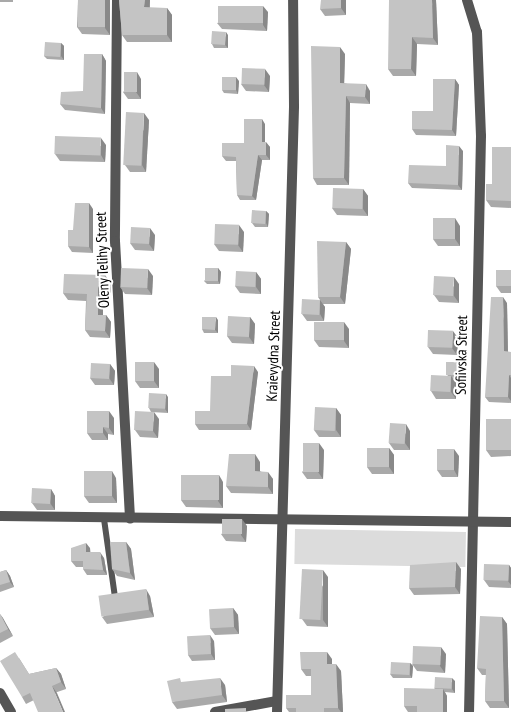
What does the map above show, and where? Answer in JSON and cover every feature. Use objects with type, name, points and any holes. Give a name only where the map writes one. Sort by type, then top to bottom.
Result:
[{"type":"street","name":"Oleny Telihy Street","points":[[117,0],[114,241],[130,519]]},
{"type":"street","name":"Kraievydna Street","points":[[277,712],[283,518],[293,0]]},
{"type":"street","name":"Sofiivska Street","points":[[467,0],[477,32],[481,136],[469,712]]},
{"type":"street","points":[[0,516],[104,519],[283,518],[511,522]]},
{"type":"street","points":[[0,693],[11,712]]},
{"type":"street","points":[[215,712],[277,701]]},
{"type":"lane","points":[[104,519],[115,597]]},
{"type":"shaded area","points":[[295,529],[466,532],[465,567],[294,564]]},
{"type":"building","points":[[78,0],[105,0],[105,27],[78,27]]},
{"type":"building","points":[[119,0],[145,0],[144,7],[167,8],[167,35],[122,35]]},
{"type":"building","points":[[321,0],[341,0],[341,8],[320,9]]},
{"type":"building","points":[[389,0],[432,0],[433,38],[412,37],[411,69],[388,69]]},
{"type":"building","points":[[218,6],[263,6],[263,23],[218,23]]},
{"type":"building","points":[[212,31],[226,32],[225,45],[211,44]]},
{"type":"building","points":[[45,42],[61,43],[60,57],[44,56]]},
{"type":"building","points":[[311,46],[340,47],[340,83],[366,84],[365,97],[346,96],[344,178],[313,178]]},
{"type":"building","points":[[84,54],[102,54],[101,108],[60,104],[61,92],[83,91]]},
{"type":"building","points":[[242,68],[265,69],[264,85],[241,84]]},
{"type":"building","points":[[124,72],[137,72],[137,92],[124,92]]},
{"type":"building","points":[[222,77],[236,77],[236,90],[222,90]]},
{"type":"building","points":[[433,79],[455,79],[452,130],[412,129],[412,111],[433,111]]},
{"type":"building","points":[[126,112],[144,113],[141,166],[123,165]]},
{"type":"building","points":[[244,119],[262,119],[262,142],[266,142],[266,155],[258,155],[252,196],[237,195],[236,157],[222,156],[222,143],[244,143]]},
{"type":"building","points":[[55,136],[101,138],[100,156],[54,154]]},
{"type":"building","points":[[446,145],[459,146],[458,185],[408,183],[409,165],[446,166]]},
{"type":"building","points":[[492,147],[511,147],[511,201],[486,200],[486,184],[492,184]]},
{"type":"building","points":[[333,188],[363,189],[362,209],[332,208]]},
{"type":"building","points":[[75,203],[89,203],[89,247],[68,246],[68,230],[73,230]]},
{"type":"building","points":[[252,210],[266,211],[265,224],[251,223]]},
{"type":"building","points":[[433,218],[455,218],[455,239],[433,239]]},
{"type":"building","points":[[215,224],[239,225],[238,245],[214,244]]},
{"type":"building","points":[[131,227],[150,228],[149,244],[130,243]]},
{"type":"building","points":[[317,241],[346,242],[340,297],[318,297]]},
{"type":"building","points":[[121,268],[148,269],[147,288],[120,287]]},
{"type":"building","points":[[205,268],[218,268],[218,281],[205,281]]},
{"type":"building","points":[[496,270],[511,270],[511,286],[496,286]]},
{"type":"building","points":[[236,271],[256,272],[255,287],[235,286]]},
{"type":"building","points":[[64,274],[105,275],[106,286],[98,286],[98,315],[106,315],[105,331],[85,330],[87,294],[63,293]]},
{"type":"building","points":[[434,276],[454,277],[453,296],[433,295]]},
{"type":"building","points":[[491,297],[503,297],[504,351],[511,352],[511,375],[509,375],[508,397],[485,397]]},
{"type":"building","points":[[302,299],[320,300],[319,315],[301,314]]},
{"type":"building","points":[[228,316],[250,317],[249,337],[227,336]]},
{"type":"building","points":[[202,317],[216,317],[215,330],[202,329]]},
{"type":"building","points":[[314,322],[344,322],[344,340],[314,340]]},
{"type":"building","points":[[428,330],[453,331],[452,348],[427,347]]},
{"type":"building","points":[[135,362],[154,362],[154,381],[135,381]]},
{"type":"building","points":[[446,362],[462,362],[462,375],[446,375]]},
{"type":"building","points":[[91,363],[110,364],[109,379],[90,378]]},
{"type":"building","points":[[231,365],[254,366],[247,424],[195,424],[195,411],[210,411],[211,376],[231,376]]},
{"type":"building","points":[[431,375],[451,376],[450,392],[430,391]]},
{"type":"building","points":[[149,393],[166,394],[165,409],[148,408]]},
{"type":"building","points":[[315,407],[336,408],[335,431],[314,430]]},
{"type":"building","points":[[87,411],[109,411],[109,428],[103,427],[103,433],[87,433]]},
{"type":"building","points":[[135,411],[154,412],[153,431],[134,430]]},
{"type":"building","points":[[486,419],[511,419],[511,450],[486,450]]},
{"type":"building","points":[[390,423],[406,424],[405,444],[389,443]]},
{"type":"building","points":[[303,443],[319,443],[319,472],[303,472]]},
{"type":"building","points":[[367,448],[389,448],[389,467],[367,467]]},
{"type":"building","points":[[437,449],[454,449],[454,470],[437,470]]},
{"type":"building","points":[[229,454],[255,454],[255,471],[268,472],[268,487],[226,486]]},
{"type":"building","points":[[84,471],[112,471],[112,496],[84,496]]},
{"type":"building","points":[[181,475],[219,475],[219,500],[181,500]]},
{"type":"building","points":[[32,488],[51,489],[50,504],[31,503]]},
{"type":"building","points":[[222,519],[242,519],[242,534],[222,534]]},
{"type":"building","points":[[110,542],[126,542],[130,573],[112,569]]},
{"type":"building","points":[[86,543],[86,552],[100,552],[103,570],[83,569],[83,561],[71,561],[71,548]]},
{"type":"building","points":[[456,562],[455,587],[409,588],[410,565]]},
{"type":"building","points":[[484,564],[509,565],[508,581],[483,580]]},
{"type":"building","points":[[302,569],[323,570],[320,620],[299,619]]},
{"type":"building","points":[[6,570],[10,582],[0,585],[0,572]]},
{"type":"building","points":[[146,589],[149,610],[101,616],[98,596]]},
{"type":"building","points":[[233,608],[234,627],[210,628],[209,609]]},
{"type":"building","points":[[0,614],[8,629],[0,633]]},
{"type":"building","points":[[480,616],[502,617],[504,701],[485,701],[486,669],[477,668]]},
{"type":"building","points":[[210,635],[211,654],[188,655],[187,636]]},
{"type":"building","points":[[413,646],[441,647],[440,665],[412,664]]},
{"type":"building","points":[[15,652],[29,674],[56,668],[61,682],[52,686],[63,712],[38,712],[30,693],[22,697],[0,661]]},
{"type":"building","points":[[300,652],[327,652],[327,664],[336,664],[338,708],[324,708],[324,712],[296,712],[296,708],[286,708],[286,695],[311,695],[311,669],[301,669]]},
{"type":"building","points":[[391,662],[410,663],[409,675],[390,674]]},
{"type":"building","points":[[435,677],[452,678],[451,689],[434,688]]},
{"type":"building","points":[[180,678],[181,682],[220,678],[222,695],[172,702],[167,681]]},
{"type":"building","points":[[404,688],[443,689],[443,712],[417,712],[417,706],[404,706]]},
{"type":"building","points":[[246,708],[246,712],[225,712],[225,709]]}]
